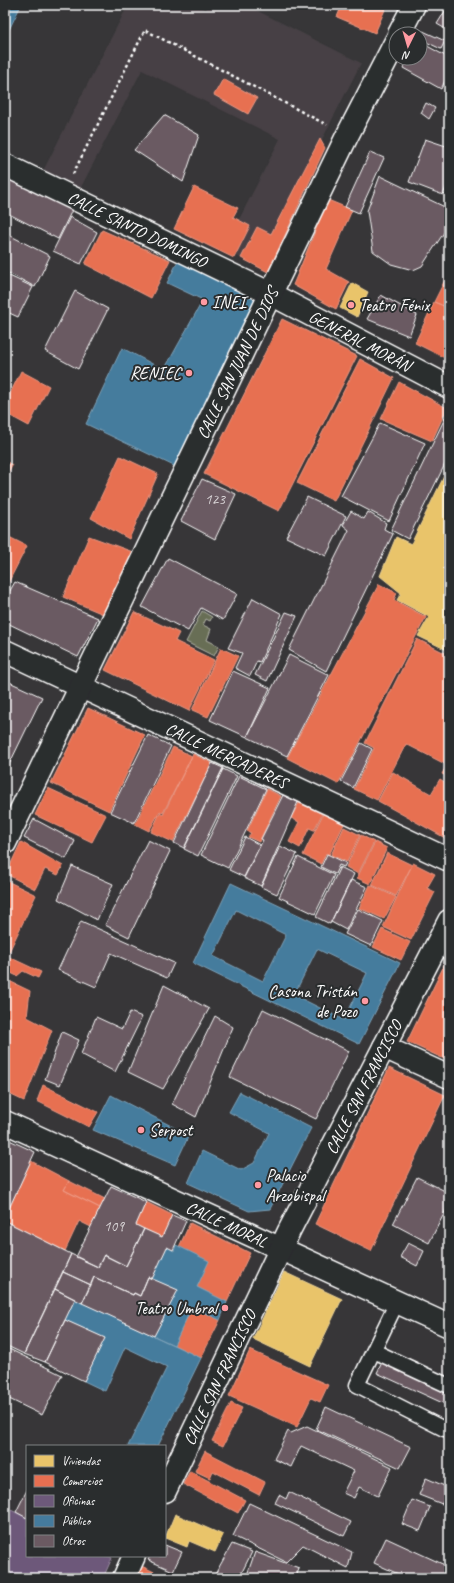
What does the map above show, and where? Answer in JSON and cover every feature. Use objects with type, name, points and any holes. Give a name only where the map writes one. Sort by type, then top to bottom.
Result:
[{"type":"street","points":[[403,26],[414,5]]},
{"type":"street","name":"CALLE SAN JUAN DE DIOS","points":[[5,843],[270,294],[388,56]]},
{"type":"street","name":"CALLE SANTO DOMINGO","points":[[5,165],[270,294]]},
{"type":"street","name":"GENERAL MORÁN","points":[[270,294],[449,387]]},
{"type":"street","name":"CALLE MERCADERES","points":[[5,651],[449,860]]},
{"type":"street","name":"CALLE SAN FRANCISCO","points":[[166,1489],[280,1249],[449,921]]},
{"type":"street","points":[[384,1047],[449,1077]]},
{"type":"street","name":"CALLE MORAL","points":[[5,1122],[280,1249],[397,1302],[448,1323]]},
{"type":"street","points":[[124,1578],[134,1557]]},
{"type":"lane","points":[[397,1302],[358,1383],[358,1386],[444,1429],[449,1424]]},
{"type":"lane","points":[[374,1351],[449,1386]]},
{"type":"path","points":[[63,194],[145,30],[330,127]]},
{"type":"shaded area","points":[[128,5],[196,5],[206,10],[208,5],[246,5],[361,63],[257,267],[224,249],[280,139],[142,70],[80,189],[43,171]]},
{"type":"green space","points":[[202,611],[212,617],[210,621],[206,619],[203,625],[211,629],[207,640],[219,646],[214,656],[186,642]]},
{"type":"building: Viviendas","points":[[352,283],[368,292],[357,317],[340,308]]},
{"type":"building: Viviendas","points":[[449,466],[449,651],[418,636],[429,617],[397,600],[401,593],[380,576],[396,537],[411,544]]},
{"type":"building: Viviendas","points":[[284,1272],[342,1299],[310,1366],[253,1339]]},
{"type":"building: Viviendas","points":[[175,1514],[223,1535],[215,1552],[189,1541],[187,1547],[166,1538]]},
{"type":"building: Comercios","points":[[342,5],[387,5],[375,33],[337,17]]},
{"type":"building: Comercios","points":[[223,79],[257,98],[248,114],[214,95]]},
{"type":"building: Comercios","points":[[320,139],[325,148],[268,272],[241,258],[257,227],[271,234]]},
{"type":"building: Comercios","points":[[194,187],[238,208],[233,217],[250,226],[234,258],[174,229]]},
{"type":"building: Comercios","points":[[328,200],[352,210],[326,269],[349,282],[336,309],[293,285]]},
{"type":"building: Comercios","points":[[102,230],[170,260],[151,298],[85,264]]},
{"type":"building: Comercios","points":[[449,272],[449,308],[434,302]]},
{"type":"building: Comercios","points":[[434,302],[449,308],[449,360],[415,343]]},
{"type":"building: Comercios","points":[[282,319],[357,356],[279,511],[204,474]]},
{"type":"building: Comercios","points":[[360,359],[394,378],[334,501],[297,483]]},
{"type":"building: Comercios","points":[[21,371],[49,386],[29,426],[5,413],[5,404]]},
{"type":"building: Comercios","points":[[399,382],[447,408],[432,441],[381,419]]},
{"type":"building: Comercios","points":[[120,456],[158,474],[129,539],[91,518]]},
{"type":"building: Comercios","points":[[5,461],[12,465],[5,478]]},
{"type":"building: Comercios","points":[[5,535],[27,546],[5,589]]},
{"type":"building: Comercios","points":[[89,536],[133,552],[103,614],[63,597]]},
{"type":"building: Comercios","points":[[379,584],[397,593],[394,600],[426,617],[338,784],[287,758]]},
{"type":"building: Comercios","points":[[134,612],[179,633],[175,641],[214,660],[189,711],[105,670]]},
{"type":"building: Comercios","points":[[417,639],[449,655],[449,777],[442,774],[447,765],[406,744],[377,800],[354,789],[374,748],[365,743]]},
{"type":"building: Comercios","points":[[221,648],[238,656],[208,717],[192,710]]},
{"type":"building: Comercios","points":[[88,708],[145,735],[109,811],[51,783]]},
{"type":"building: Comercios","points":[[173,747],[192,756],[163,813],[160,811],[149,831],[135,824]]},
{"type":"building: Comercios","points":[[193,754],[212,763],[173,842],[151,832],[160,813],[163,815]]},
{"type":"building: Comercios","points":[[393,772],[431,794],[440,779],[449,785],[449,836],[447,839],[378,801]]},
{"type":"building: Comercios","points":[[48,788],[106,815],[92,842],[35,815]]},
{"type":"building: Comercios","points":[[267,789],[281,796],[259,842],[248,837],[251,833],[247,831]]},
{"type":"building: Comercios","points":[[299,803],[322,814],[314,830],[309,828],[300,848],[289,842],[299,822],[291,818]]},
{"type":"building: Comercios","points":[[323,814],[344,824],[329,855],[326,853],[321,864],[303,855]]},
{"type":"building: Comercios","points":[[344,827],[360,835],[347,862],[331,855]]},
{"type":"building: Comercios","points":[[361,835],[374,842],[358,874],[346,867]]},
{"type":"building: Comercios","points":[[21,842],[63,866],[58,875],[45,869],[35,889],[6,874]]},
{"type":"building: Comercios","points":[[375,842],[387,848],[370,884],[357,878]]},
{"type":"building: Comercios","points":[[387,853],[412,865],[396,896],[372,885]]},
{"type":"building: Comercios","points":[[413,863],[435,874],[427,888],[435,892],[411,940],[383,927]]},
{"type":"building: Comercios","points":[[5,880],[36,895],[7,956],[41,972],[38,978],[23,971],[17,976],[5,970]]},
{"type":"building: Comercios","points":[[370,885],[396,897],[384,919],[359,908]]},
{"type":"building: Comercios","points":[[382,929],[410,942],[401,960],[373,947]]},
{"type":"building: Comercios","points":[[449,955],[449,1061],[407,1042]]},
{"type":"building: Comercios","points":[[5,979],[30,991],[27,1017],[52,1030],[24,1101],[5,1092]]},
{"type":"building: Comercios","points":[[389,1068],[445,1095],[371,1251],[315,1224]]},
{"type":"building: Comercios","points":[[43,1085],[98,1112],[89,1127],[37,1101]]},
{"type":"building: Comercios","points":[[31,1161],[69,1181],[64,1190],[100,1208],[91,1227],[79,1221],[65,1251],[5,1221],[5,1217]]},
{"type":"building: Comercios","points":[[69,1181],[105,1199],[100,1208],[64,1190]]},
{"type":"building: Comercios","points":[[146,1202],[172,1215],[162,1237],[136,1225]]},
{"type":"building: Comercios","points":[[190,1223],[250,1253],[227,1302],[197,1287],[209,1261],[179,1247]]},
{"type":"building: Comercios","points":[[192,1307],[220,1320],[201,1358],[174,1345]]},
{"type":"building: Comercios","points":[[250,1350],[328,1385],[320,1402],[311,1398],[297,1427],[229,1396]]},
{"type":"building: Comercios","points":[[231,1403],[242,1408],[223,1446],[212,1441]]},
{"type":"building: Comercios","points":[[205,1451],[265,1482],[259,1495],[213,1471],[210,1478],[195,1471]]},
{"type":"building: Comercios","points":[[190,1471],[245,1500],[238,1513],[183,1484]]},
{"type":"building: Comercios","points":[[137,1564],[163,1576],[162,1578],[131,1578]]},
{"type":"building: Oficinas","points":[[5,1507],[26,1518],[26,1557],[112,1558],[103,1578],[5,1577]]},
{"type":"building: Público","points":[[5,5],[21,5],[5,38]]},
{"type":"building: Público","name":"RENIEC","points":[[181,255],[261,295],[176,467],[86,424],[122,348],[164,370],[203,300],[167,283]]},
{"type":"building: Público","points":[[231,883],[400,963],[359,1044],[193,963]],"holes":[[[236,910],[286,935],[263,981],[213,956]],[[317,949],[367,973],[344,1020],[294,995]]]},
{"type":"building: Público","points":[[240,1092],[311,1128],[270,1209],[249,1211],[188,1183],[202,1151],[241,1170],[254,1163],[269,1133],[229,1112]]},
{"type":"building: Público","points":[[111,1095],[189,1135],[175,1165],[93,1130]]},
{"type":"building: Público","points":[[176,1245],[209,1261],[197,1287],[227,1302],[220,1320],[192,1307],[174,1345],[154,1336],[178,1290],[152,1279],[167,1247],[174,1251]]},
{"type":"building: Público","points":[[75,1299],[201,1358],[158,1445],[128,1445],[167,1367],[125,1347],[105,1391],[84,1381],[105,1338],[65,1320]]},
{"type":"building: Otros","points":[[447,8],[449,9],[449,31],[437,24]]},
{"type":"building: Otros","points":[[428,33],[445,41],[441,49],[428,43]]},
{"type":"building: Otros","points":[[428,46],[449,58],[449,73],[441,89],[403,68],[404,66],[428,66]]},
{"type":"building: Otros","points":[[426,103],[435,108],[429,119],[421,113]]},
{"type":"building: Otros","points":[[164,115],[199,135],[183,182],[134,150]]},
{"type":"building: Otros","points":[[425,139],[449,147],[449,180],[443,195],[409,182]]},
{"type":"building: Otros","points":[[370,152],[384,158],[359,213],[345,207]]},
{"type":"building: Otros","points":[[5,170],[73,208],[58,239],[5,212]]},
{"type":"building: Otros","points":[[380,176],[449,209],[449,225],[422,266],[413,270],[391,264],[373,251],[367,211]]},
{"type":"building: Otros","points":[[70,217],[97,232],[81,264],[53,251]]},
{"type":"building: Otros","points":[[5,233],[50,256],[35,287],[5,271]]},
{"type":"building: Otros","points":[[5,274],[33,287],[18,317],[5,311]]},
{"type":"building: Otros","points":[[75,291],[108,309],[78,369],[45,351]]},
{"type":"building: Otros","points":[[381,295],[417,315],[409,336],[367,319]]},
{"type":"building: Otros","points":[[445,418],[449,420],[449,456],[408,539],[391,530]]},
{"type":"building: Otros","points":[[380,423],[425,443],[389,521],[341,496]]},
{"type":"building: Otros","points":[[202,479],[236,494],[215,539],[181,521]]},
{"type":"building: Otros","points":[[307,497],[346,516],[326,556],[286,537]]},
{"type":"building: Otros","points":[[351,511],[364,519],[368,512],[386,523],[384,529],[393,534],[326,671],[289,650],[349,530],[343,525]]},
{"type":"building: Otros","points":[[168,558],[237,594],[223,620],[201,608],[188,631],[142,607]]},
{"type":"building: Otros","points":[[15,582],[98,618],[78,657],[5,622],[5,599]]},
{"type":"building: Otros","points":[[253,598],[282,614],[260,662],[257,661],[250,676],[235,668],[242,653],[228,648]]},
{"type":"building: Otros","points":[[286,612],[297,616],[267,681],[255,675]]},
{"type":"building: Otros","points":[[289,655],[329,675],[287,756],[247,737]]},
{"type":"building: Otros","points":[[233,671],[270,688],[247,737],[210,720]]},
{"type":"building: Otros","points":[[5,680],[42,697],[5,773]]},
{"type":"building: Otros","points":[[148,735],[171,746],[134,823],[110,812]]},
{"type":"building: Otros","points":[[361,743],[372,749],[353,788],[341,781]]},
{"type":"building: Otros","points":[[212,763],[223,768],[184,848],[174,843]]},
{"type":"building: Otros","points":[[223,769],[237,776],[198,856],[184,849]]},
{"type":"building: Otros","points":[[239,776],[266,789],[228,868],[201,855]]},
{"type":"building: Otros","points":[[283,795],[298,802],[261,886],[244,878]]},
{"type":"building: Otros","points":[[34,819],[75,841],[66,859],[24,838]]},
{"type":"building: Otros","points":[[245,837],[260,845],[244,877],[229,870]]},
{"type":"building: Otros","points":[[148,840],[170,851],[129,937],[105,925]]},
{"type":"building: Otros","points":[[280,846],[297,854],[277,894],[261,887]]},
{"type":"building: Otros","points":[[327,854],[346,863],[344,867],[339,865],[335,874],[321,867]]},
{"type":"building: Otros","points":[[298,857],[334,875],[315,914],[279,897]]},
{"type":"building: Otros","points":[[72,866],[113,884],[97,920],[58,899]]},
{"type":"building: Otros","points":[[340,867],[354,874],[330,924],[316,917]]},
{"type":"building: Otros","points":[[351,880],[367,887],[346,930],[331,922]]},
{"type":"building: Otros","points":[[358,909],[383,921],[371,946],[345,934]]},
{"type":"building: Otros","points":[[81,921],[174,963],[167,978],[111,953],[96,987],[58,970]]},
{"type":"building: Otros","points":[[164,985],[209,1009],[163,1089],[128,1072]]},
{"type":"building: Otros","points":[[263,1009],[349,1051],[316,1119],[230,1077]]},
{"type":"building: Otros","points":[[130,1012],[142,1017],[115,1072],[81,1054],[96,1017],[122,1029]]},
{"type":"building: Otros","points":[[215,1016],[233,1027],[196,1117],[172,1104]]},
{"type":"building: Otros","points":[[62,1032],[79,1040],[60,1085],[45,1079]]},
{"type":"building: Otros","points":[[5,1138],[35,1152],[5,1217]]},
{"type":"building: Otros","points":[[417,1177],[449,1193],[449,1204],[429,1243],[393,1224]]},
{"type":"building: Otros","points":[[111,1186],[146,1202],[136,1225],[144,1229],[126,1266],[104,1255],[98,1267],[76,1257]]},
{"type":"building: Otros","points":[[172,1215],[186,1221],[173,1250],[167,1247],[152,1279],[148,1277],[140,1296],[134,1293],[133,1295],[94,1277],[91,1285],[63,1272],[71,1254],[98,1267],[104,1255],[126,1266],[144,1229],[162,1237]]},
{"type":"building: Otros","points":[[5,1221],[71,1254],[24,1354],[5,1345]]},
{"type":"building: Otros","points":[[408,1243],[424,1251],[417,1266],[400,1257]]},
{"type":"building: Otros","points":[[63,1272],[91,1285],[82,1303],[55,1289]]},
{"type":"building: Otros","points":[[94,1277],[133,1295],[134,1293],[140,1296],[148,1277],[178,1290],[154,1336],[82,1303]]},
{"type":"building: Otros","points":[[55,1289],[75,1299],[45,1362],[24,1354]]},
{"type":"building: Otros","points":[[65,1320],[105,1338],[84,1381],[45,1362]]},
{"type":"building: Otros","points":[[5,1347],[62,1375],[42,1415],[5,1397]]},
{"type":"building: Otros","points":[[383,1360],[449,1390],[449,1400],[447,1405],[377,1373]]},
{"type":"building: Otros","points":[[326,1407],[411,1447],[400,1468],[316,1429]]},
{"type":"building: Otros","points":[[307,1426],[392,1467],[378,1496],[359,1487],[354,1498],[343,1493],[354,1471],[301,1446],[291,1467],[274,1459],[288,1431],[291,1433]]},
{"type":"building: Otros","points":[[426,1478],[449,1488],[442,1504],[419,1495]]},
{"type":"building: Otros","points":[[26,1492],[26,1517],[16,1512]]},
{"type":"building: Otros","points":[[289,1492],[351,1522],[344,1536],[275,1503],[279,1495],[286,1499]]},
{"type":"building: Otros","points":[[412,1500],[430,1507],[420,1531],[402,1524]]},
{"type":"building: Otros","points":[[249,1503],[352,1552],[348,1568],[303,1545],[286,1562],[233,1536]]},
{"type":"building: Otros","points":[[386,1538],[449,1567],[447,1578],[407,1578],[374,1563]]},
{"type":"building: Otros","points":[[232,1544],[252,1552],[239,1578],[213,1578]]},
{"type":"building: Otros","points":[[166,1545],[182,1552],[173,1571],[148,1560],[150,1557],[166,1557]]},
{"type":"building: Otros","points":[[255,1552],[299,1568],[296,1578],[262,1578],[257,1576],[256,1578],[246,1578]]},
{"type":"place","name":"INEI","points":[[204,302]]},
{"type":"place","name":"Teatro Fénix","points":[[351,305]]},
{"type":"place","name":"RENIEC","points":[[189,373]]},
{"type":"place","name":"Casona Tristán de Pozo","points":[[365,1001]]},
{"type":"place","name":"Serpost","points":[[141,1130]]},
{"type":"place","name":"Palacio Arzobispal","points":[[258,1185]]},
{"type":"place","name":"Teatro Umbral","points":[[225,1308]]}]
